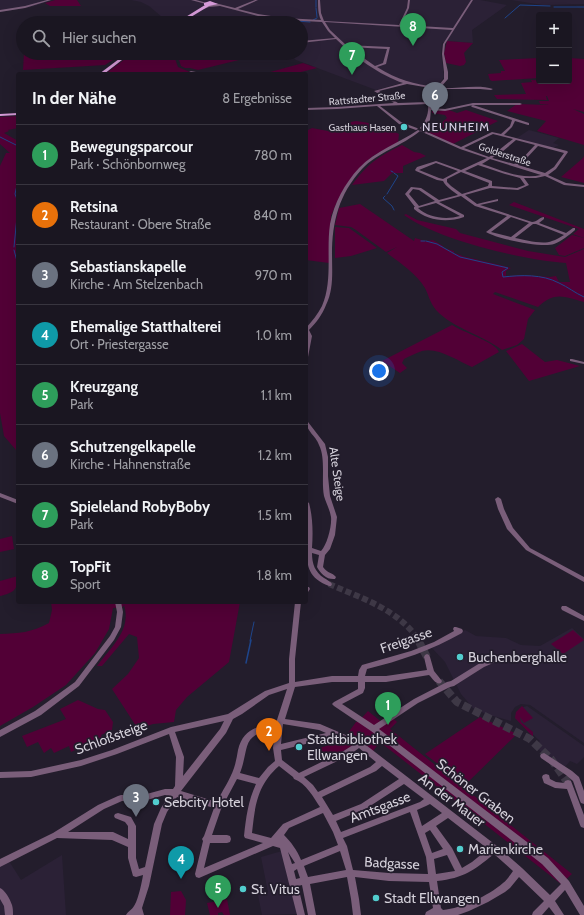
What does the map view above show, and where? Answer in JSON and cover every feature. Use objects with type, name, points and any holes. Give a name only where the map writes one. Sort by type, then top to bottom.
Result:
[{"type":"main road","points":[[190,16],[207,4],[216,2]]},
{"type":"main road","points":[[104,72],[120,60]]},
{"type":"main road","points":[[0,115],[16,114]]},
{"type":"street","points":[[0,11],[20,8],[50,0]]},
{"type":"street","points":[[192,0],[207,4]]},
{"type":"street","points":[[236,9],[257,0]]},
{"type":"street","points":[[319,0],[319,10],[323,22],[346,46],[375,67],[406,83],[439,88],[491,88]]},
{"type":"street","points":[[400,25],[408,8],[409,0]]},
{"type":"street","points":[[308,328],[322,310],[328,295],[331,275],[332,226],[334,214],[342,196],[354,176],[370,160],[420,130],[428,120],[430,109],[429,103],[431,97],[445,81],[446,75],[443,47],[472,0]]},
{"type":"street","points":[[199,1],[203,5],[201,9],[214,6],[225,6]]},
{"type":"street","points":[[216,2],[225,6],[263,16]]},
{"type":"street","points":[[308,21],[454,28]]},
{"type":"street","points":[[308,41],[338,38]]},
{"type":"street","points":[[346,46],[389,48],[384,64],[375,67]]},
{"type":"street","points":[[397,103],[376,91],[406,83]]},
{"type":"street","name":"Rattstadter Straße","points":[[308,109],[344,109],[397,103],[429,103]]},
{"type":"street","points":[[430,109],[445,110],[469,104],[520,104]]},
{"type":"street","points":[[469,104],[528,124]]},
{"type":"street","name":"Golderstraße","points":[[378,106],[400,123],[461,148],[514,166],[544,174],[565,184],[584,186]]},
{"type":"street","points":[[502,135],[511,126],[514,120]]},
{"type":"street","points":[[461,148],[490,134],[502,135],[566,152],[553,170],[534,177],[521,176],[479,164]]},
{"type":"street","points":[[445,180],[450,175],[479,164],[490,158],[515,139]]},
{"type":"street","points":[[514,166],[522,161],[537,145]]},
{"type":"street","points":[[490,188],[491,182],[436,162],[418,168],[417,170],[438,179],[445,180],[450,187],[476,205],[566,234]]},
{"type":"street","points":[[417,206],[490,188],[519,190],[527,185],[521,176]]},
{"type":"street","points":[[412,188],[420,189],[463,216],[452,220],[429,216],[416,209],[417,206],[407,194],[412,188]]},
{"type":"street","points":[[476,205],[497,200]]},
{"type":"street","points":[[510,216],[488,232],[548,244],[574,229]]},
{"type":"street","points":[[513,238],[543,218]]},
{"type":"street","points":[[308,331],[310,336],[308,346]]},
{"type":"street","points":[[572,360],[584,363]]},
{"type":"street","name":"Alte Steige","points":[[308,426],[322,444],[326,457],[325,476],[327,496],[334,517],[332,535],[327,549],[322,554]]},
{"type":"street","points":[[2,496],[16,501]]},
{"type":"street","points":[[498,499],[510,529],[528,549],[584,580]]},
{"type":"street","points":[[308,514],[310,526],[309,563],[311,570],[320,579],[329,584]]},
{"type":"street","points":[[309,549],[322,554],[320,567],[324,573],[334,577]]},
{"type":"street","points":[[0,734],[38,713],[76,684],[112,638],[118,627],[120,612],[118,604]]},
{"type":"street","points":[[298,604],[292,659],[292,686],[290,696],[279,723],[277,748],[279,762],[309,786],[339,836],[351,873],[357,915]]},
{"type":"street","points":[[564,608],[584,619]]},
{"type":"street","name":"Freigasse","points":[[336,704],[361,691],[361,678],[364,667],[402,658],[436,645],[460,631],[456,629]]},
{"type":"street","points":[[427,658],[432,672],[438,682]]},
{"type":"street","points":[[374,729],[416,701],[449,684],[452,684],[482,665],[498,658]]},
{"type":"street","points":[[130,915],[139,911],[158,824],[164,810],[177,790],[224,731],[230,717],[267,693],[292,686],[332,679],[392,678],[432,672]]},
{"type":"street","name":"Schöner Graben","points":[[336,704],[374,729],[545,861],[566,884],[584,914]]},
{"type":"street","name":"Schloßsteige","points":[[0,775],[31,774],[81,763],[171,730],[230,717]]},
{"type":"street","points":[[279,723],[260,729],[251,734],[240,751],[238,767],[235,775],[218,806],[206,839],[199,874],[271,843],[286,826],[324,809]]},
{"type":"street","name":"An der Mauer","points":[[279,723],[320,727],[358,744],[519,871],[550,900],[560,915]]},
{"type":"street","points":[[171,730],[177,744],[180,757],[177,790]]},
{"type":"street","points":[[277,748],[334,734]]},
{"type":"street","points":[[297,777],[345,754],[358,744]]},
{"type":"street","points":[[544,756],[576,779],[584,801]]},
{"type":"street","points":[[279,762],[269,769],[260,782],[250,811],[248,836],[271,843],[279,843],[283,846],[301,915]]},
{"type":"street","points":[[316,796],[374,769],[381,762]]},
{"type":"street","points":[[235,775],[260,782]]},
{"type":"street","points":[[546,777],[547,782],[561,787],[568,784],[584,825]]},
{"type":"street","points":[[330,820],[364,806],[404,780]]},
{"type":"street","points":[[0,864],[56,835],[101,807],[122,798],[143,798],[177,790],[218,806]]},
{"type":"street","name":"Amtsgasse","points":[[339,836],[411,809],[429,800]]},
{"type":"street","points":[[411,809],[421,831],[430,857],[437,910],[442,914],[457,912],[477,905],[507,884],[519,871]]},
{"type":"street","points":[[421,831],[448,814]]},
{"type":"street","points":[[118,816],[128,819],[132,826],[132,858],[136,873],[148,870]]},
{"type":"street","points":[[431,826],[449,851],[460,873]]},
{"type":"street","points":[[56,835],[113,836],[132,845]]},
{"type":"street","points":[[279,835],[289,844],[300,865],[312,915]]},
{"type":"street","points":[[206,839],[227,839]]},
{"type":"street","points":[[289,869],[343,846]]},
{"type":"street","name":"Badgasse","points":[[293,883],[351,873],[389,877],[432,878],[450,876],[460,873],[475,865],[494,850]]},
{"type":"street","points":[[430,857],[449,851]]},
{"type":"street","points":[[536,915],[566,884]]},
{"type":"street","points":[[0,892],[8,905],[9,915]]},
{"type":"street","points":[[430,915],[437,910]]},
{"type":"shaded area","points":[[0,0],[53,0],[31,7],[0,12]]},
{"type":"shaded area","points":[[55,0],[77,0],[81,6],[50,6],[45,3]]},
{"type":"shaded area","points":[[131,0],[480,0],[507,5],[472,30],[473,43],[447,41],[442,43],[441,54],[444,77],[439,85],[435,87],[405,82],[376,90],[296,60],[308,60],[308,16],[161,16],[149,6],[141,2]]},
{"type":"shaded area","points":[[511,0],[584,0],[584,4],[543,5]]},
{"type":"shaded area","points":[[447,41],[473,43],[464,53],[466,62],[464,65],[460,66],[446,63],[444,53]]},
{"type":"shaded area","points":[[536,58],[536,78],[492,81],[490,80],[488,74],[501,73],[501,71],[505,71],[499,60]]},
{"type":"shaded area","points":[[572,58],[584,59],[584,112],[573,109],[584,114],[584,145],[537,131],[546,121],[507,111],[517,104],[549,105],[540,104],[539,101],[549,101],[547,96],[547,100],[497,99],[494,95],[526,94],[521,83],[532,82],[531,80],[536,80],[536,84],[572,84]]},
{"type":"shaded area","points":[[24,60],[112,60],[105,65],[23,70]]},
{"type":"shaded area","points":[[124,60],[175,60],[178,67],[190,72],[108,72]]},
{"type":"shaded area","points":[[179,60],[239,60],[198,70],[181,66]]},
{"type":"shaded area","points":[[303,63],[317,68],[301,72],[270,72]]},
{"type":"shaded area","points":[[449,110],[457,113],[466,110],[498,121],[453,144],[427,132],[426,128],[438,130],[442,127],[439,125],[447,118],[445,115],[432,113],[432,111]]},
{"type":"shaded area","points":[[16,116],[16,128],[8,130],[9,131],[4,133],[16,140],[16,450],[4,436],[0,413],[0,166],[6,153],[10,153],[0,144],[0,117]]},
{"type":"shaded area","points":[[356,121],[369,123],[377,128],[383,126],[399,134],[398,143],[373,156],[362,166],[336,204],[331,216],[329,263],[308,260],[308,130],[312,128],[333,132],[337,129],[345,130],[351,122]]},
{"type":"shaded area","points":[[529,130],[559,138],[553,143],[559,145],[553,148],[517,138]]},
{"type":"shaded area","points":[[402,145],[414,152],[426,156],[403,166],[403,173],[392,173],[384,181],[352,185],[363,171],[374,161]]},
{"type":"shaded area","points":[[584,156],[584,183],[561,177],[583,158]]},
{"type":"shaded area","points":[[514,202],[584,229],[584,238],[573,234],[579,229],[509,205]]},
{"type":"shaded area","points":[[360,204],[414,241],[415,238],[425,241],[433,240],[444,248],[454,251],[454,253],[462,256],[511,268],[506,271],[506,276],[556,276],[559,282],[570,282],[566,263],[527,258],[482,247],[438,233],[404,215],[406,214],[417,220],[456,229],[460,233],[528,251],[565,257],[584,249],[584,302],[565,297],[555,297],[544,302],[538,307],[495,292],[493,294],[535,310],[528,319],[524,339],[517,345],[502,350],[494,344],[459,327],[443,317],[436,310],[425,288],[417,278],[387,253],[397,247],[386,252],[351,227],[335,225],[339,208]]},
{"type":"shaded area","points":[[335,227],[349,228],[377,248],[351,256],[335,258]]},
{"type":"shaded area","points":[[572,235],[584,238],[584,248],[565,256],[559,255],[555,248]]},
{"type":"shaded area","points":[[452,325],[492,345],[497,348],[499,352],[472,367],[435,351],[422,351],[404,359],[402,363],[407,368],[400,373],[382,361]]},
{"type":"shaded area","points":[[522,344],[545,362],[557,360],[580,366],[529,381],[506,351]]},
{"type":"shaded area","points":[[12,536],[14,549],[0,552],[0,539]]},
{"type":"shaded area","points":[[16,577],[16,588],[8,594],[0,596],[0,581]]},
{"type":"shaded area","points":[[51,604],[240,604],[229,662],[187,697],[176,710],[174,722],[153,724],[138,729],[112,689],[128,674],[139,658],[137,637],[129,634],[102,666],[97,666],[114,645],[123,630],[126,614],[124,605],[123,607],[113,608],[109,629],[95,653],[66,685],[33,707],[0,726],[0,634],[31,631],[43,626],[49,623],[52,610]]},
{"type":"shaded area","points":[[572,628],[584,639],[584,743],[530,705],[521,704],[515,707],[511,713],[511,721],[486,714],[473,708],[461,694],[445,662],[432,648],[465,630],[476,636],[506,638],[521,645],[540,646]]},
{"type":"shaded area","points":[[573,630],[584,640],[563,654],[551,644]]},
{"type":"shaded area","points":[[78,700],[98,709],[105,710],[113,722],[112,730],[101,735],[102,737],[71,752],[69,746],[54,753],[51,748],[44,753],[38,742],[27,747],[22,736],[66,719],[60,709]]},
{"type":"shaded area","points":[[522,706],[533,718],[524,723],[520,717],[521,722],[533,732],[533,737],[515,718],[516,712]]},
{"type":"shaded area","points":[[527,706],[584,746],[584,757],[577,764],[570,761],[564,768],[543,754],[535,745],[540,741],[515,718],[516,713],[520,708]]},
{"type":"shaded area","points":[[368,711],[384,724],[393,718],[397,722],[390,729],[572,874],[561,884],[380,742],[373,751],[348,733],[356,722],[358,722]]},
{"type":"shaded area","points":[[480,717],[517,734],[465,785],[425,754]]},
{"type":"shaded area","points":[[346,740],[356,744],[323,762],[316,749]]},
{"type":"shaded area","points":[[282,851],[298,914],[262,915],[258,895],[268,892],[261,857]]},
{"type":"shaded area","points":[[62,855],[66,915],[0,915],[0,862],[7,858],[21,880]]},
{"type":"shaded area","points":[[181,891],[186,900],[185,915],[170,915],[171,892]]},
{"type":"shaded area","points":[[227,899],[230,915],[224,915],[222,912],[218,913],[218,915],[210,915],[207,903]]},
{"type":"waterway","points":[[316,0],[316,7]]},
{"type":"waterway","points":[[505,18],[520,5],[550,6]]},
{"type":"waterway","points":[[554,7],[584,7]]},
{"type":"waterway","points":[[316,8],[317,17]]},
{"type":"waterway","points":[[313,20],[317,18]]},
{"type":"waterway","points":[[0,137],[16,145]]},
{"type":"waterway","points":[[387,194],[398,176],[394,173]]},
{"type":"waterway","points":[[16,190],[16,197]]},
{"type":"waterway","points":[[385,196],[383,198],[392,206],[394,210]]},
{"type":"waterway","points":[[14,247],[16,227]]},
{"type":"waterway","points":[[426,241],[437,244],[460,257],[508,268],[502,272],[503,277],[524,276],[546,278],[584,297]]},
{"type":"waterway","points":[[14,250],[16,258]]},
{"type":"waterway","points":[[250,641],[254,622]]},
{"type":"waterway","points":[[246,663],[251,640]]},
{"type":"tunnel","points":[[329,584],[367,600],[391,613],[411,630],[419,641]]},
{"type":"tunnel","points":[[418,640],[427,657]]},
{"type":"tunnel","points":[[439,681],[457,702],[530,739],[551,759],[568,783]]},
{"type":"place","name":"TopFit","points":[[413,46]]},
{"type":"place","name":"Spieleland RobyBoby","points":[[352,75]]},
{"type":"place","name":"Schutzengelkapelle","points":[[435,115]]},
{"type":"place","name":"Gasthaus Hasen","points":[[404,127]]},
{"type":"place","name":"Buchenberghalle","points":[[460,657]]},
{"type":"place","name":"Bewegungsparcour","points":[[388,725]]},
{"type":"place","name":"Stadtbibliothek Ellwangen","points":[[299,747]]},
{"type":"place","name":"Retsina","points":[[269,751]]},
{"type":"place","name":"Sebcity Hotel","points":[[156,802]]},
{"type":"place","name":"Sebastianskapelle","points":[[136,817]]},
{"type":"place","name":"Marienkirche","points":[[460,849]]},
{"type":"place","name":"Ehemalige Statthalterei","points":[[181,879]]},
{"type":"place","name":"St. Vitus","points":[[243,889]]},
{"type":"place","name":"Stadt Ellwangen","points":[[376,898]]},
{"type":"place","name":"Kreuzgang","points":[[218,908]]},
{"type":"district","name":"NEUNHEIM","points":[[456,127]]}]
